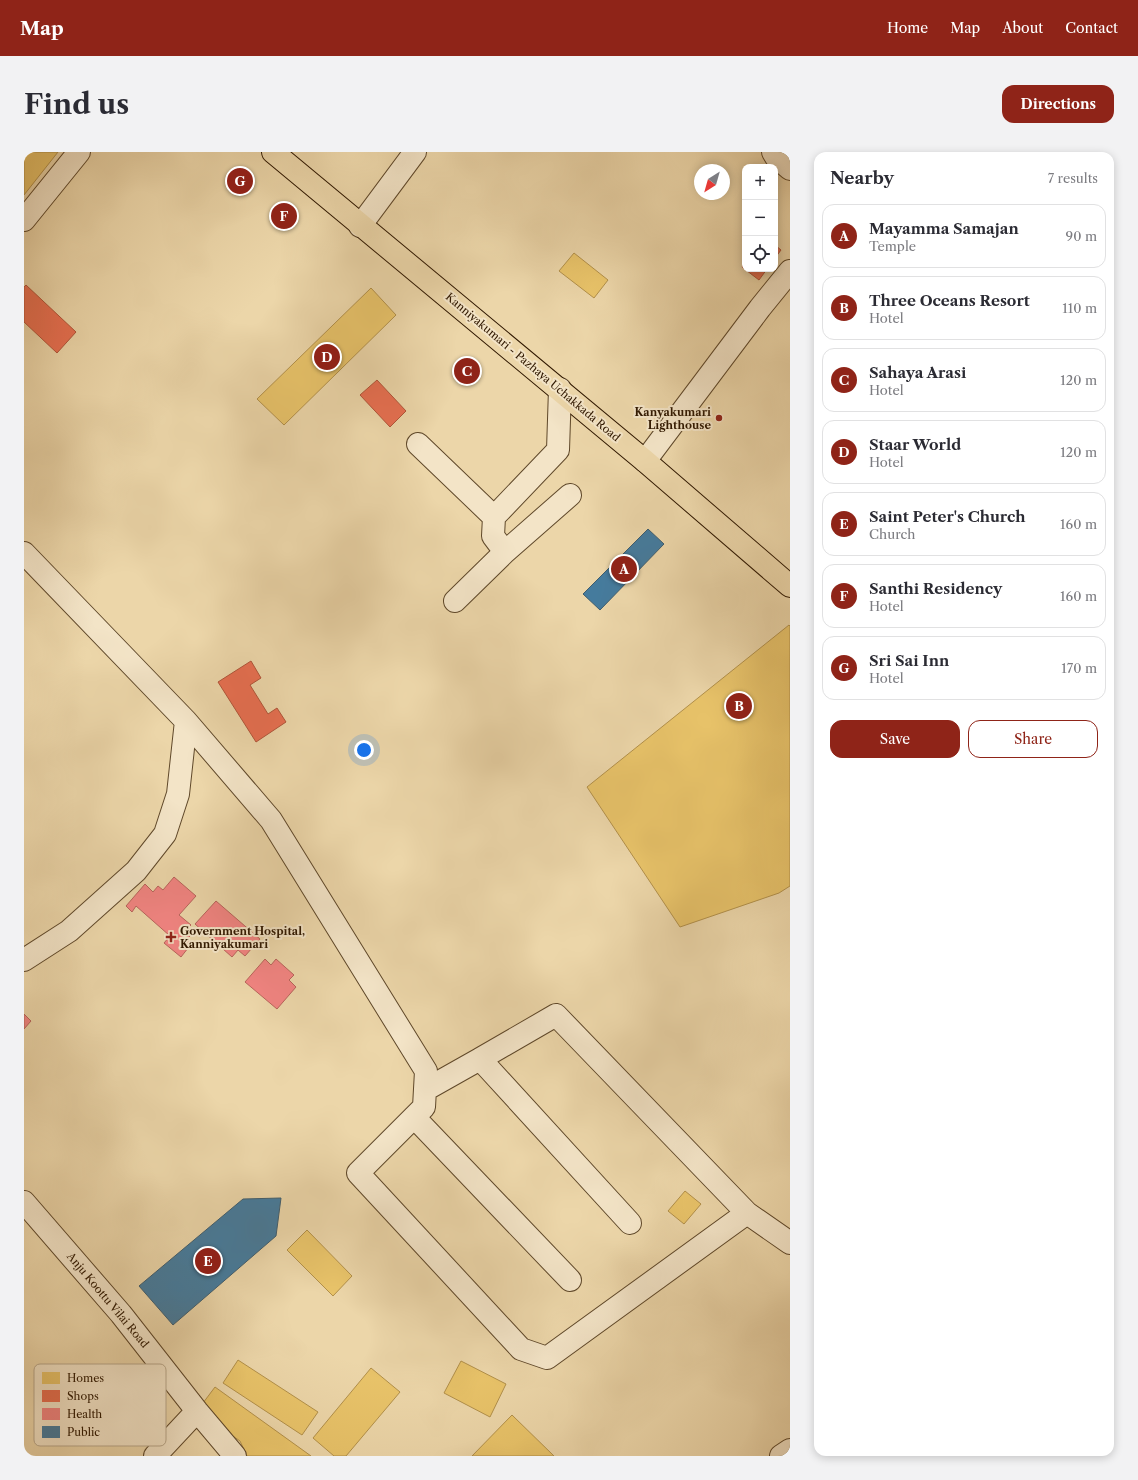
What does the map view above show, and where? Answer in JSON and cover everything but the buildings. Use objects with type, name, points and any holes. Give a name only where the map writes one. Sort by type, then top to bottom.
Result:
[{"type":"main road","name":"Kanniyakumari - Pazhaya Uchakkada Road","points":[[273,152],[360,226],[560,389],[790,586]]},
{"type":"street","points":[[24,220],[79,152]]},
{"type":"street","points":[[360,226],[415,152]]},
{"type":"street","points":[[773,152],[776,157],[790,169]]},
{"type":"street","points":[[645,461],[760,308],[790,271]]},
{"type":"street","points":[[760,308],[790,298]]},
{"type":"street","points":[[505,552],[492,536],[494,517],[558,450],[560,389]]},
{"type":"street","points":[[418,444],[494,517]]},
{"type":"street","points":[[455,601],[505,552],[570,495]]},
{"type":"street","points":[[24,553],[186,721],[271,820],[426,1072],[424,1107],[358,1173],[521,1349],[547,1358],[748,1213]]},
{"type":"street","points":[[24,960],[69,931],[136,871],[165,834],[178,794],[186,721]]},
{"type":"street","points":[[425,1090],[556,1015],[748,1213],[790,1243]]},
{"type":"street","points":[[480,1059],[630,1222]]},
{"type":"street","points":[[414,1117],[570,1280]]},
{"type":"street","name":"Anju Koottu Vilai Road","points":[[24,1202],[121,1314],[161,1364]]},
{"type":"street","name":"Anju Koottu Vilai Road","points":[[166,1371],[235,1456]]},
{"type":"street","points":[[166,1444],[197,1410]]},
{"type":"street","points":[[155,1456],[164,1446]]},
{"type":"street","points":[[781,1456],[790,1450]]},
{"type":"place","name":"Sri Sai Inn","points":[[240,181]]},
{"type":"place","name":"Santhi Residency","points":[[284,216]]},
{"type":"place","name":"Staar World","points":[[327,357]]},
{"type":"place","name":"Sahaya Arasi","points":[[467,371]]},
{"type":"place","name":"Kanyakumari Lighthouse","points":[[719,418]]},
{"type":"place","name":"Mayamma Samajan","points":[[624,569]]},
{"type":"place","name":"Three Oceans Resort","points":[[739,706]]},
{"type":"place","name":"Government Hospital, Kanniyakumari","points":[[171,937]]},
{"type":"place","name":"Saint Peter's Church","points":[[208,1261]]}]
